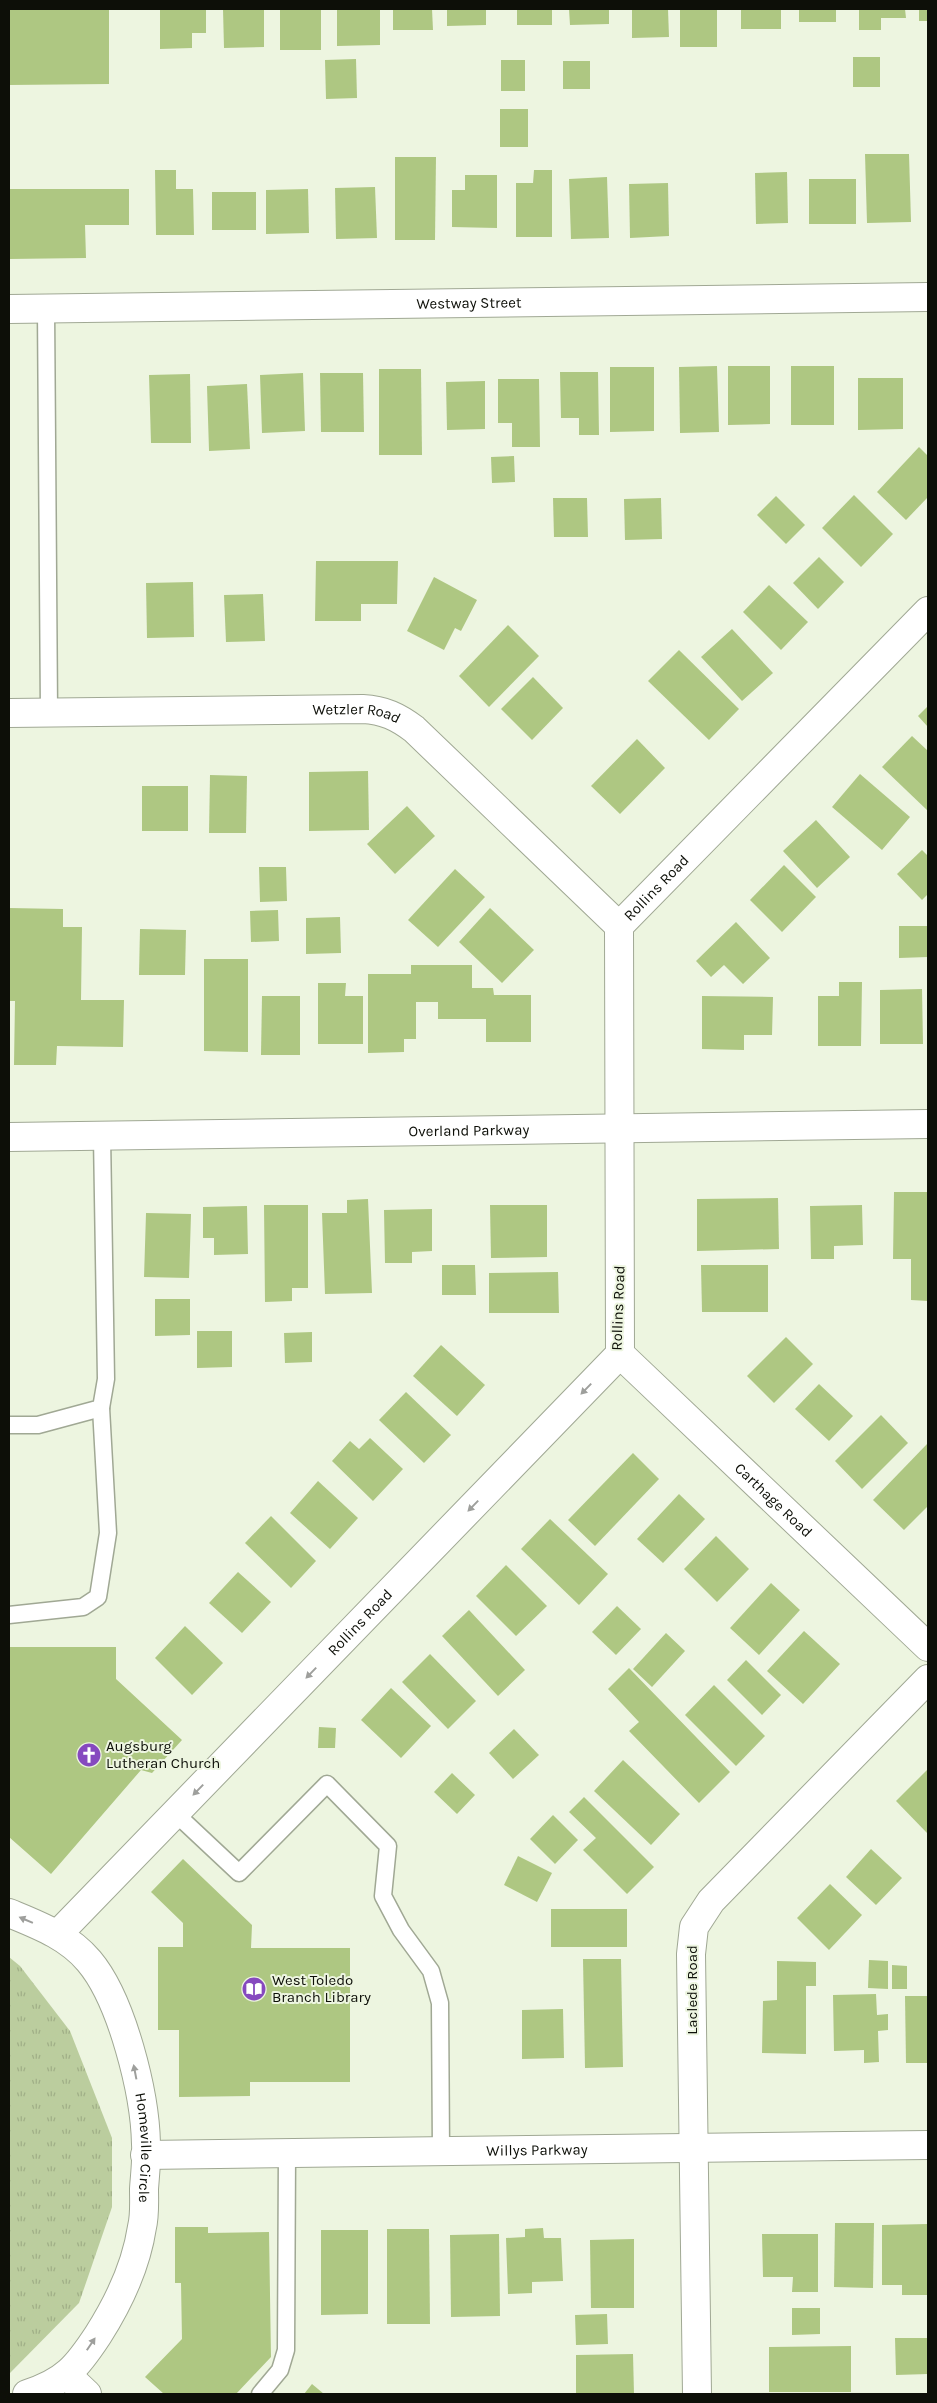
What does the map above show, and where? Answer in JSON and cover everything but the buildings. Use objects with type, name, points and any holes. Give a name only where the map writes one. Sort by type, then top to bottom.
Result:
[{"type":"street","name":"Westway Street","points":[[9,309],[928,297]]},
{"type":"street","name":"Rollins Road","points":[[58,1934],[620,1354],[620,926],[928,611]]},
{"type":"street","name":"Wetzler Road","points":[[9,713],[363,709],[378,710],[396,716],[414,729],[620,926]]},
{"type":"street","name":"Overland Parkway","points":[[9,1137],[620,1130],[928,1124]]},
{"type":"street","name":"Carthage Road","points":[[620,1354],[928,1647]]},
{"type":"street","name":"Laclede Road","points":[[697,2394],[691,1941],[699,1916],[711,1901],[928,1679]]},
{"type":"street","name":"Homeville Circle","points":[[9,1913],[58,1934],[89,1961],[114,2002],[131,2051],[141,2099],[146,2143],[143,2227],[131,2269],[117,2306],[75,2369],[48,2388],[28,2394]]},
{"type":"street","name":"Willys Parkway","points":[[146,2155],[928,2145]]},
{"type":"street","points":[[67,2375],[87,2394]]},
{"type":"lane","points":[[46,309],[49,712]]},
{"type":"lane","points":[[9,1615],[83,1607],[98,1598],[108,1533],[101,1408],[106,1379],[102,1136]]},
{"type":"lane","points":[[9,1425],[38,1426],[101,1408]]},
{"type":"lane","points":[[176,1813],[239,1873],[327,1784],[388,1846],[384,1896],[401,1930],[431,1971],[440,2002],[441,2151]]},
{"type":"lane","points":[[260,2394],[280,2370],[286,2350],[287,2153]]},
{"type":"green space","points":[[9,1957],[20,1966],[70,2031],[112,2138],[112,2207],[79,2303],[9,2374]]},
{"type":"place","name":"Augsburg Lutheran Church","points":[[89,1755]]},
{"type":"place","name":"West Toledo Branch Library","points":[[254,1989]]}]
